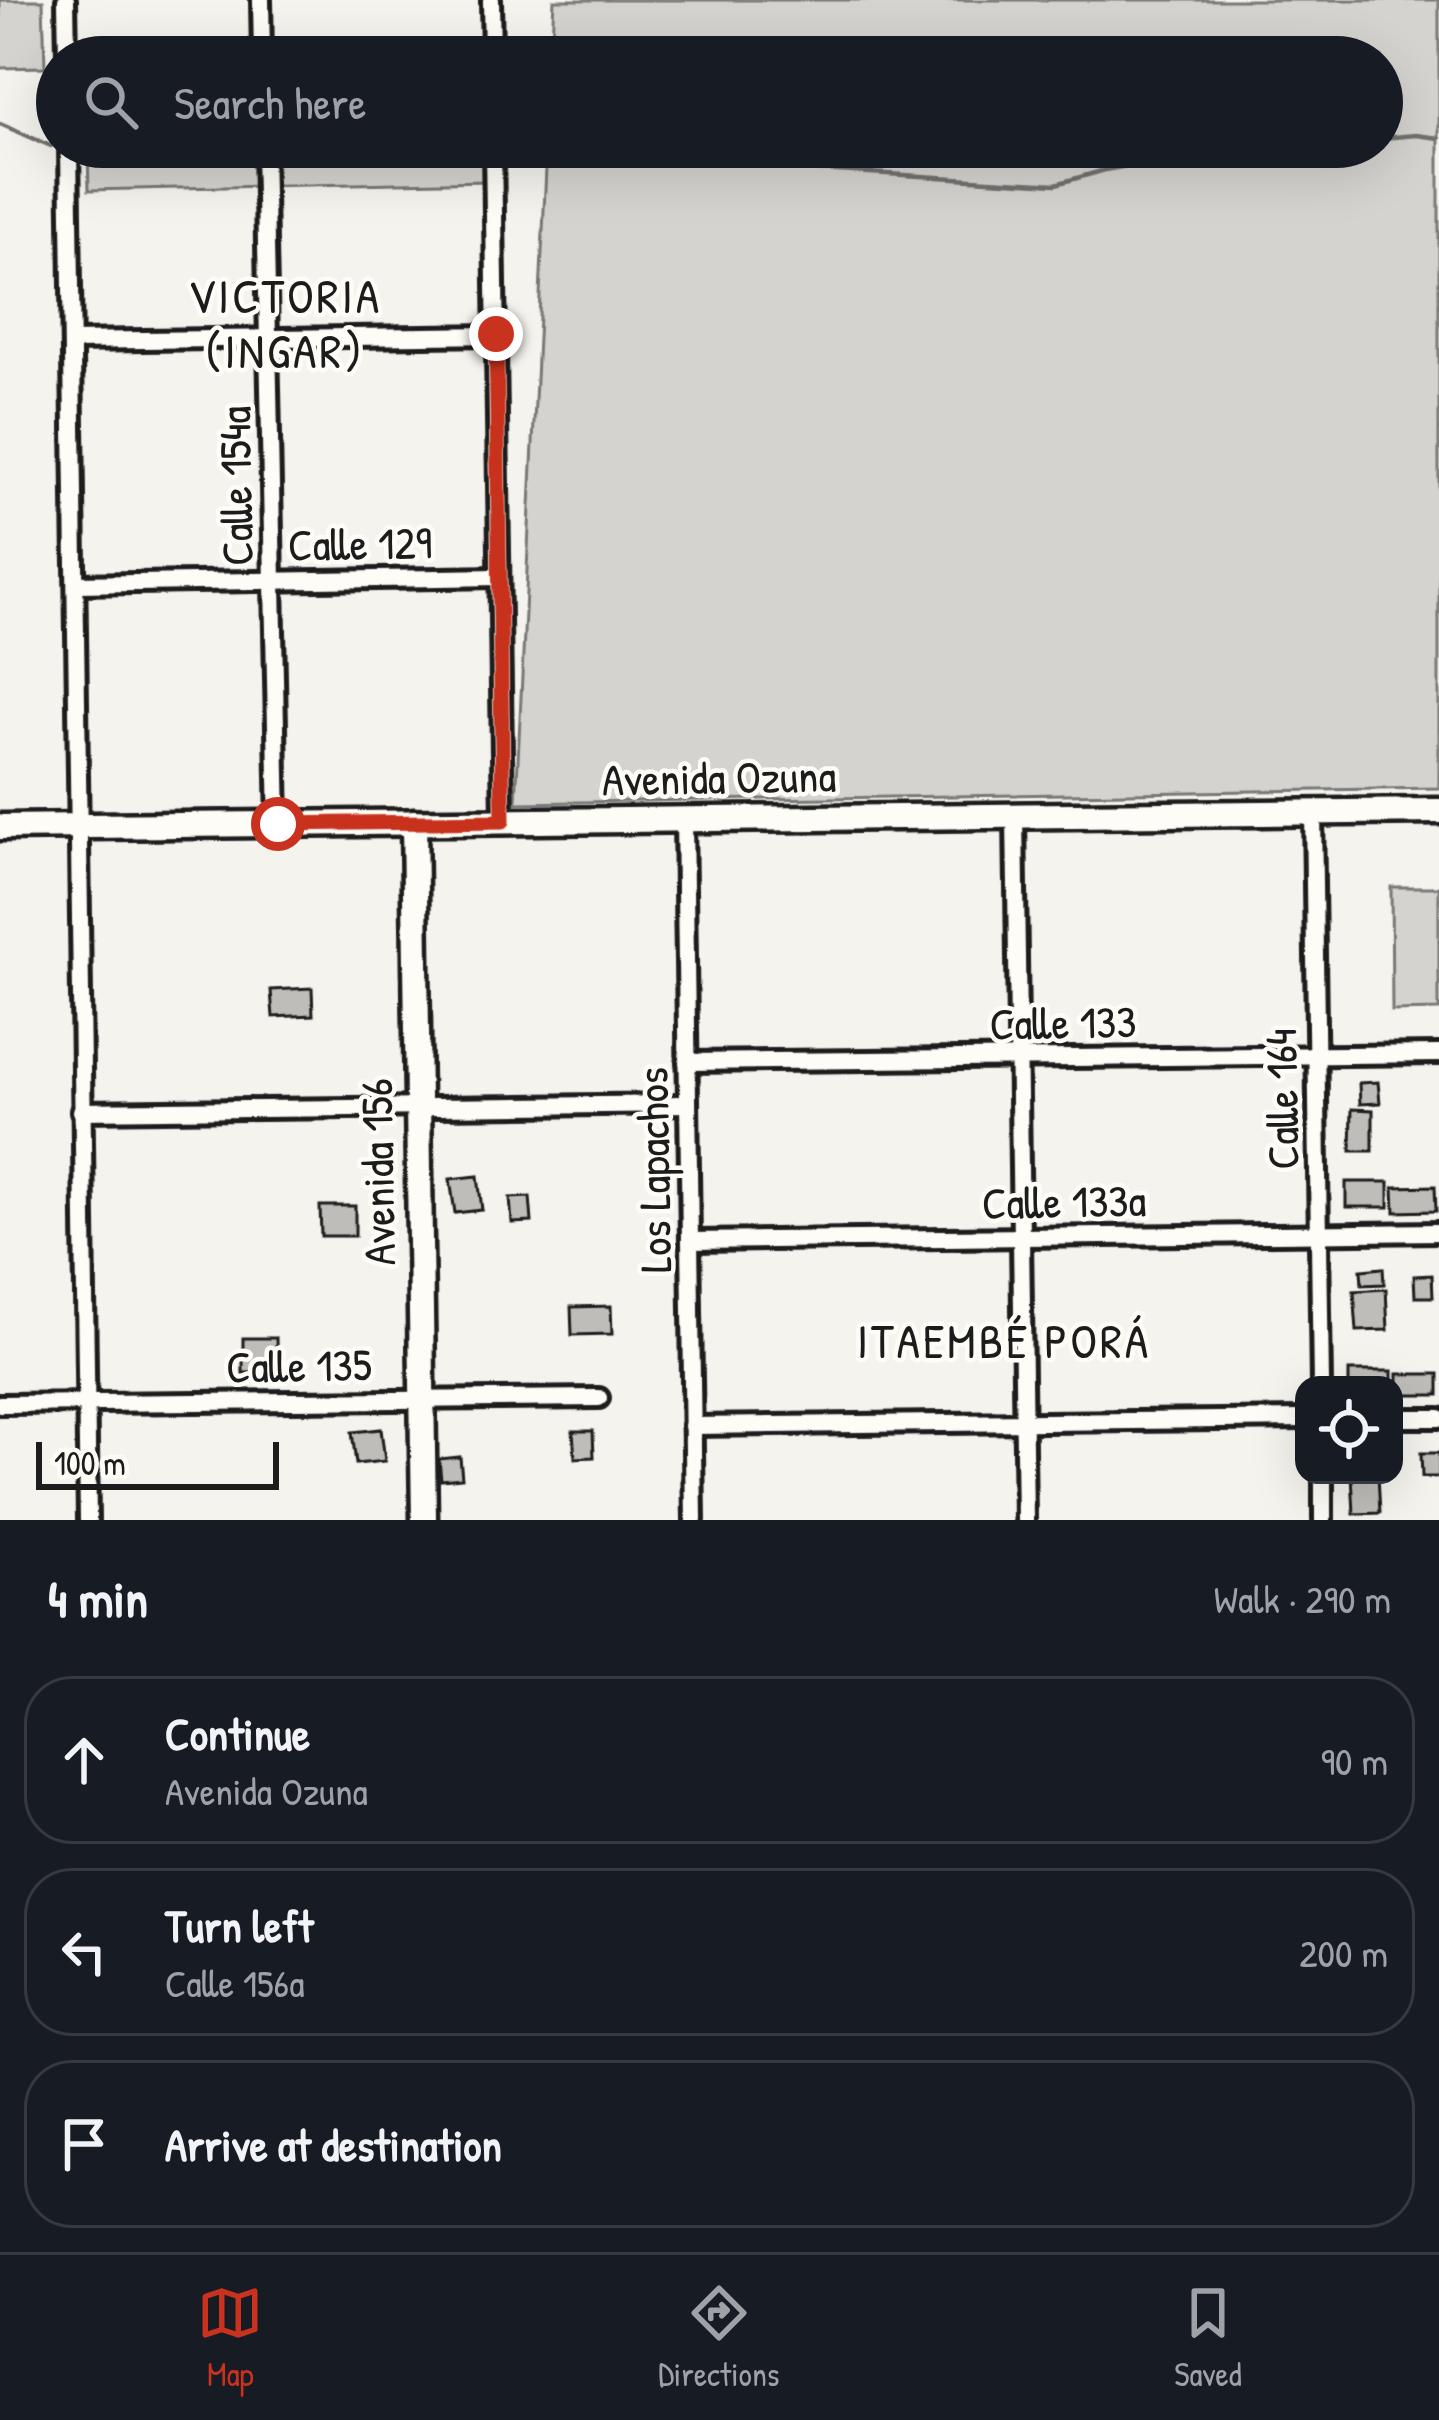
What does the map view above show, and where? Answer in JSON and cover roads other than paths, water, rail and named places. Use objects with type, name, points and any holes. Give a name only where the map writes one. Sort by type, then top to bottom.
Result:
[{"type":"main road","name":"Avenida Ozuna","points":[[0,827],[1439,811]]},
{"type":"main road","name":"Avenida 156","points":[[414,822],[424,1520]]},
{"type":"street","points":[[66,0],[67,36]]},
{"type":"street","points":[[261,0],[262,36]]},
{"type":"street","points":[[491,0],[492,36]]},
{"type":"street","points":[[69,168],[88,1520]]},
{"type":"street","name":"Calle 154a","points":[[264,168],[278,824]]},
{"type":"street","points":[[493,168],[503,821]]},
{"type":"street","points":[[72,341],[496,334]]},
{"type":"street","name":"Calle 129","points":[[77,584],[500,577]]},
{"type":"street","name":"Calle 164","points":[[1313,812],[1322,1376]]},
{"type":"street","points":[[1015,816],[1024,1520]]},
{"type":"street","name":"Los Lapachos","points":[[684,820],[694,1520]]},
{"type":"street","name":"Calle 133","points":[[687,1062],[1439,1054]]},
{"type":"street","points":[[81,1111],[688,1104]]},
{"type":"street","name":"Calle 133a","points":[[690,1241],[1439,1232]]},
{"type":"street","name":"Calle 135","points":[[0,1403],[598,1398]]},
{"type":"street","points":[[1403,1418],[1439,1418]]},
{"type":"street","points":[[692,1426],[1295,1419]]},
{"type":"street","points":[[1323,1484],[1323,1520]]},
{"type":"waterway","points":[[0,124],[36,140]]},
{"type":"waterway","points":[[1403,136],[1439,138]]},
{"type":"waterway","points":[[794,168],[1056,184],[1116,168]]},
{"type":"district","name":"VICTORIA (INGAR)","points":[[285,322]]},
{"type":"district","name":"ITAEMBÉ PORÁ","points":[[1004,1340]]}]
